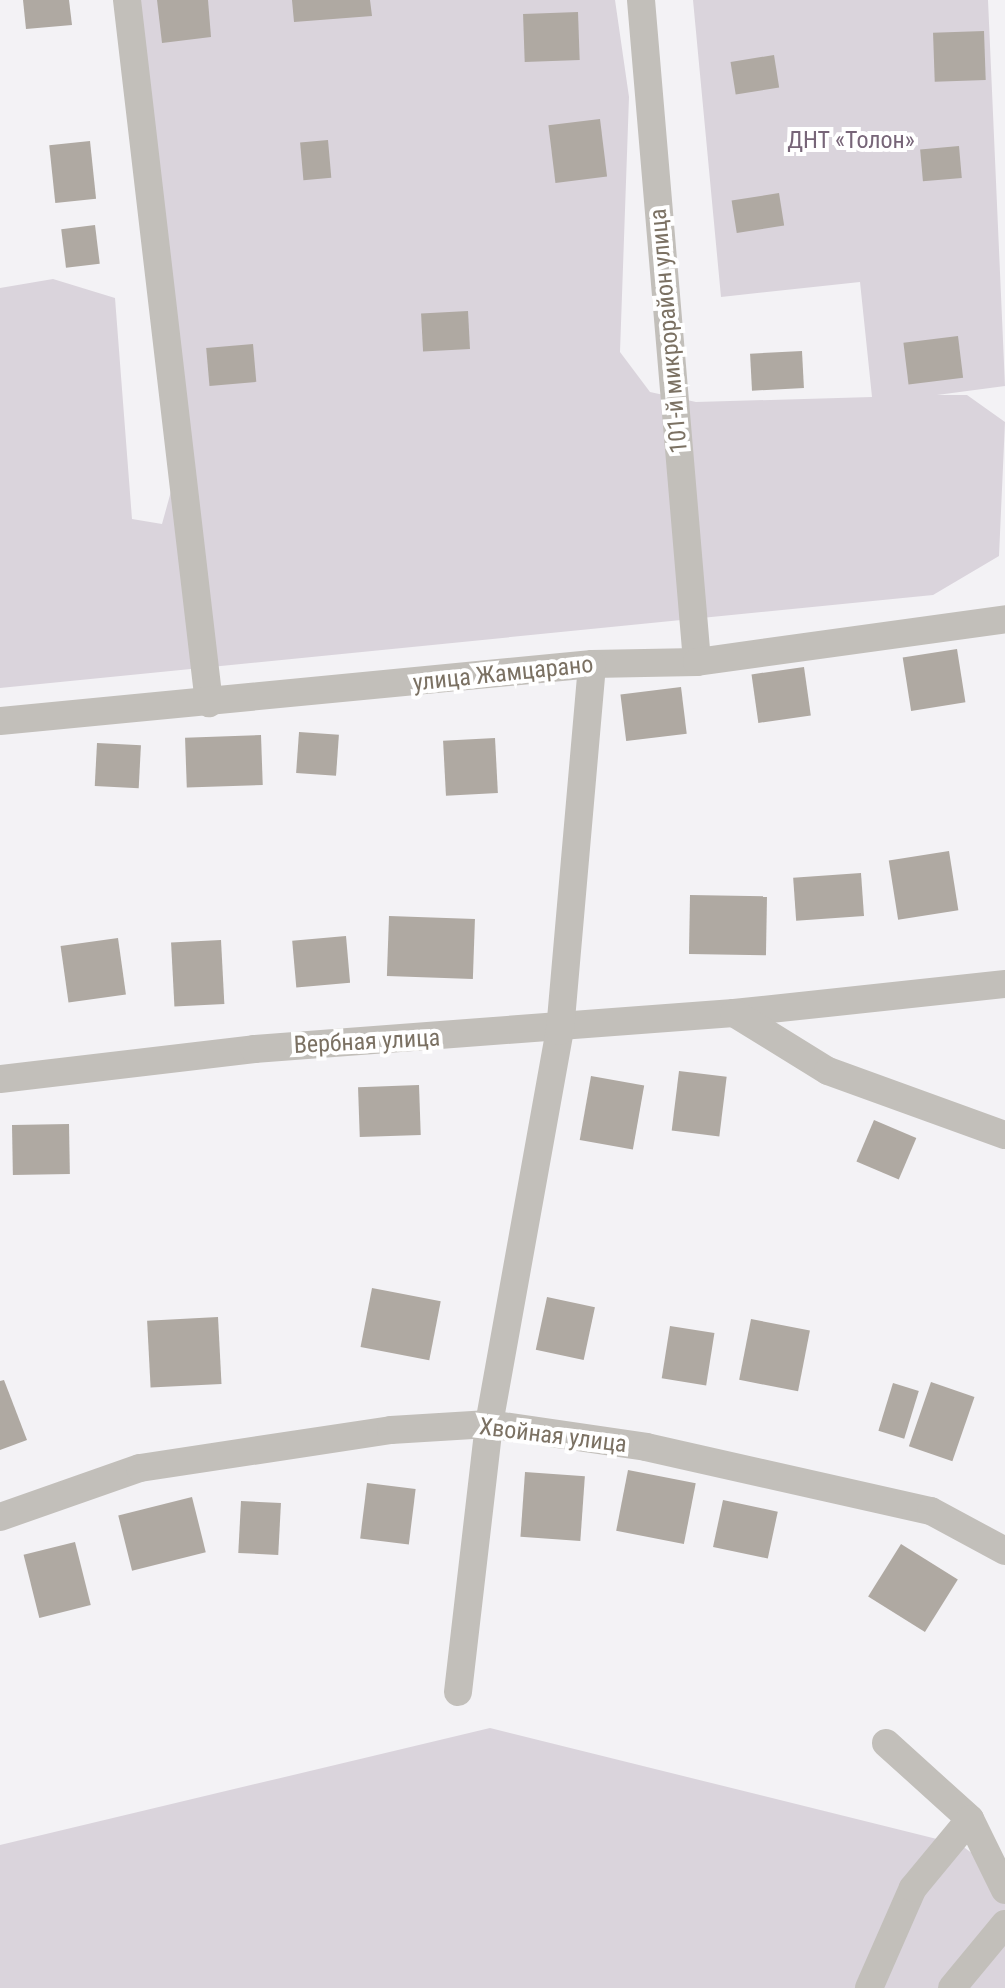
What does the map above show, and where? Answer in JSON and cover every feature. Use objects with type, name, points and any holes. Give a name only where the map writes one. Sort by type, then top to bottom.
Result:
[{"type":"street","points":[[127,0],[209,703]]},
{"type":"street","name":"101-й микрорайон улица","points":[[641,0],[697,662]]},
{"type":"street","name":"улица Жамцарано","points":[[0,721],[592,664],[697,662],[1005,619]]},
{"type":"street","points":[[458,1692],[489,1424],[560,1031],[592,664]]},
{"type":"street","name":"Вербная улица","points":[[0,1079],[254,1049],[560,1031],[1005,984]]},
{"type":"street","points":[[734,1013],[828,1071],[1005,1135]]},
{"type":"street","name":"Хвойная улица","points":[[0,1517],[140,1468],[391,1430],[489,1424],[646,1447],[931,1511],[1005,1551]]},
{"type":"street","points":[[886,1743],[970,1819],[1005,1890]]},
{"type":"street","points":[[869,1988],[913,1888],[970,1819]]},
{"type":"street","points":[[952,1988],[1005,1924]]},
{"type":"green space","name":"ДНТ «Толон»","points":[[121,0],[615,0],[629,97],[620,352],[650,392],[696,402],[872,397],[860,282],[721,297],[693,0],[988,0],[1005,386],[937,395],[967,395],[1005,422],[999,556],[933,595],[0,688],[0,288],[53,279],[115,298],[132,519],[162,524],[178,466]]},
{"type":"green space","points":[[490,1728],[961,1845],[1005,1878],[1005,1988],[0,1988],[0,1845]]},
{"type":"building","points":[[23,0],[69,0],[72,25],[26,29]]},
{"type":"building","points":[[157,0],[208,0],[211,37],[162,43]]},
{"type":"building","points":[[292,0],[370,0],[372,16],[294,22]]},
{"type":"building","points":[[578,12],[580,60],[525,62],[523,14]]},
{"type":"building","points":[[984,31],[986,80],[935,82],[933,33]]},
{"type":"building","points":[[774,55],[779,88],[736,94],[731,62]]},
{"type":"building","points":[[600,119],[607,177],[555,183],[548,125]]},
{"type":"building","points":[[328,140],[331,178],[303,180],[300,142]]},
{"type":"building","points":[[90,141],[96,199],[55,203],[49,145]]},
{"type":"building","points":[[959,146],[962,178],[923,181],[920,149]]},
{"type":"building","points":[[779,193],[784,226],[737,233],[732,201]]},
{"type":"building","points":[[95,225],[100,264],[66,268],[61,229]]},
{"type":"building","points":[[468,311],[470,349],[423,351],[421,313]]},
{"type":"building","points":[[958,336],[963,378],[909,384],[903,343]]},
{"type":"building","points":[[253,344],[256,382],[209,386],[206,348]]},
{"type":"building","points":[[802,351],[804,388],[752,391],[750,354]]},
{"type":"building","points":[[957,649],[965,702],[911,711],[903,658]]},
{"type":"building","points":[[804,667],[811,716],[758,723],[752,674]]},
{"type":"building","points":[[681,687],[687,734],[626,741],[620,694]]},
{"type":"building","points":[[299,732],[339,735],[336,776],[296,773]]},
{"type":"building","points":[[261,735],[263,785],[187,788],[185,738]]},
{"type":"building","points":[[495,738],[498,793],[446,796],[443,741]]},
{"type":"building","points":[[97,743],[141,745],[139,788],[95,786]]},
{"type":"building","points":[[949,851],[958,910],[898,920],[889,861]]},
{"type":"building","points":[[861,873],[864,916],[796,921],[793,878]]},
{"type":"building","points":[[690,895],[767,896],[766,955],[689,954]]},
{"type":"building","points":[[389,916],[475,919],[473,979],[387,976]]},
{"type":"building","points":[[346,936],[350,983],[296,988],[292,941]]},
{"type":"building","points":[[118,938],[126,994],[68,1003],[61,946]]},
{"type":"building","points":[[221,940],[224,1004],[174,1007],[171,943]]},
{"type":"building","points":[[679,1071],[727,1077],[719,1136],[672,1131]]},
{"type":"building","points":[[591,1076],[644,1085],[633,1149],[580,1140]]},
{"type":"building","points":[[419,1085],[421,1135],[360,1137],[358,1087]]},
{"type":"building","points":[[874,1120],[916,1138],[899,1179],[856,1161]]},
{"type":"building","points":[[69,1124],[70,1174],[13,1175],[12,1125]]},
{"type":"building","points":[[372,1288],[441,1301],[429,1360],[361,1347]]},
{"type":"building","points":[[547,1297],[595,1307],[584,1360],[536,1350]]},
{"type":"building","points":[[218,1317],[222,1384],[151,1388],[147,1321]]},
{"type":"building","points":[[751,1319],[810,1330],[798,1391],[739,1380]]},
{"type":"building","points":[[670,1326],[714,1333],[706,1385],[662,1378]]},
{"type":"building","points":[[4,1380],[27,1440],[0,1450],[0,1381]]},
{"type":"building","points":[[931,1382],[974,1397],[952,1461],[909,1446]]},
{"type":"building","points":[[893,1383],[919,1391],[904,1439],[878,1431]]},
{"type":"building","points":[[628,1470],[696,1483],[684,1544],[616,1531]]},
{"type":"building","points":[[525,1472],[585,1476],[580,1541],[520,1537]]},
{"type":"building","points":[[367,1483],[416,1489],[409,1545],[360,1539]]},
{"type":"building","points":[[192,1497],[206,1552],[132,1571],[118,1515]]},
{"type":"building","points":[[723,1500],[778,1512],[768,1559],[713,1547]]},
{"type":"building","points":[[241,1501],[281,1503],[278,1555],[238,1553]]},
{"type":"building","points":[[75,1542],[91,1605],[39,1618],[24,1555]]},
{"type":"building","points":[[901,1544],[958,1580],[925,1632],[868,1597]]}]
